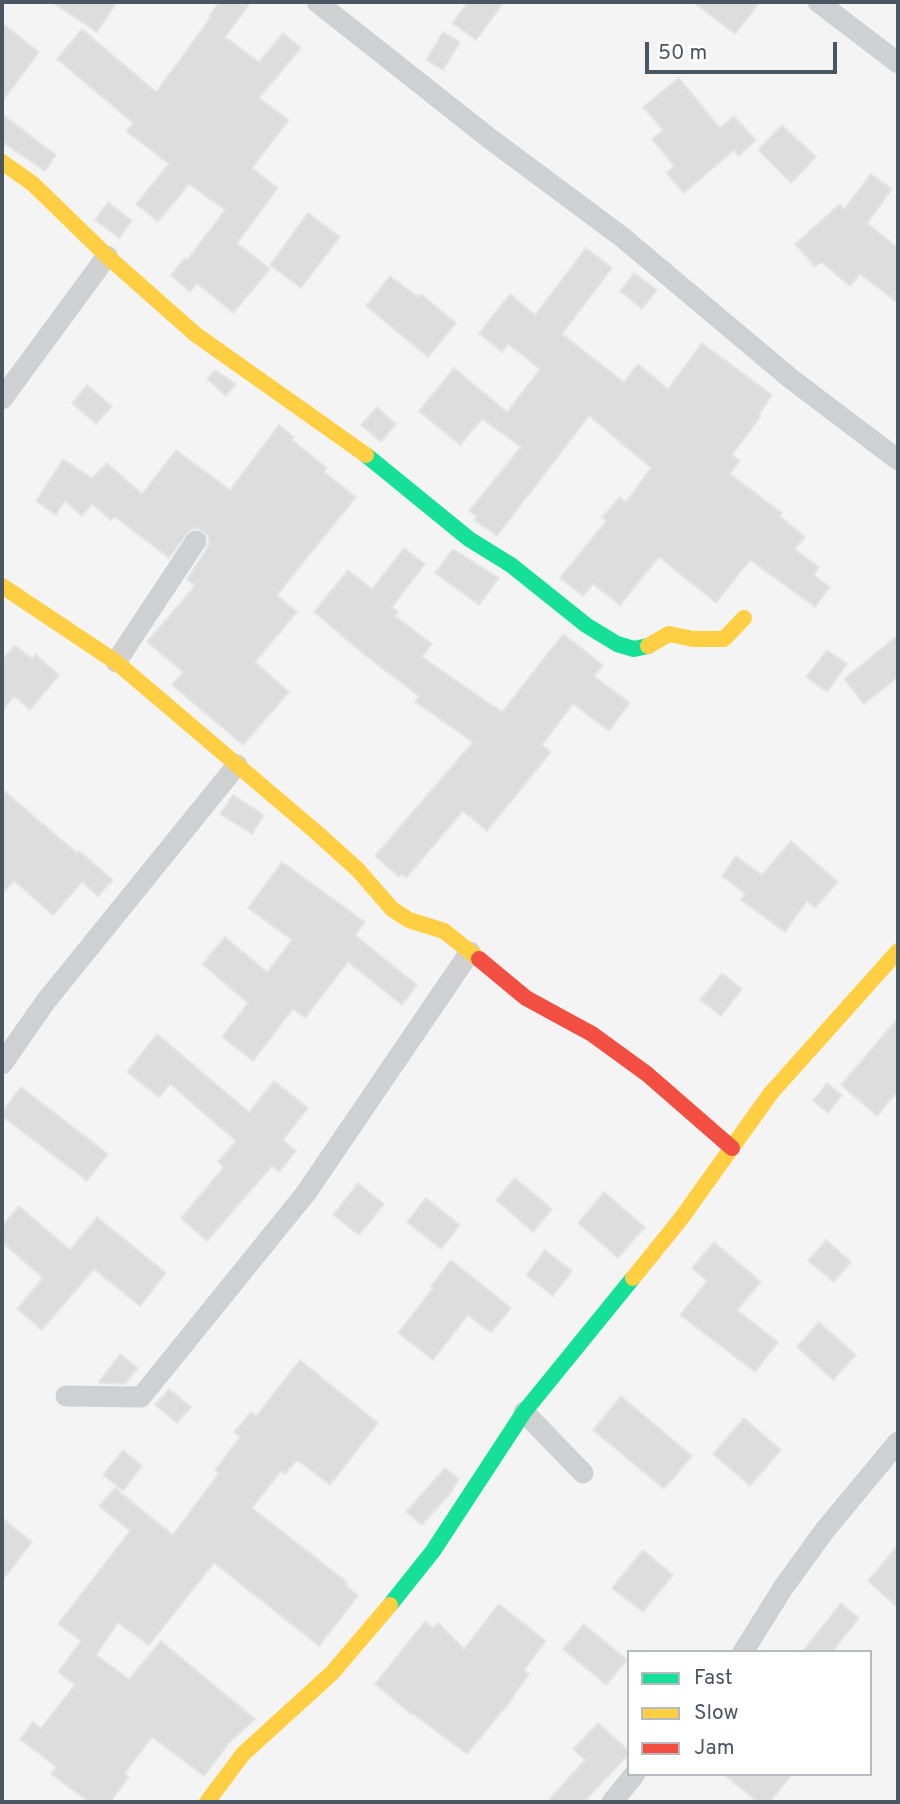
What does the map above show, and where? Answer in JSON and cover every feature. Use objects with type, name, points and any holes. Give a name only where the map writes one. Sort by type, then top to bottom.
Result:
[{"type":"street","points":[[317,2],[489,138],[622,237],[790,377],[898,460]]},
{"type":"street","points":[[818,2],[898,63]]},
{"type":"street","points":[[2,162],[33,184],[107,256],[194,334],[360,450],[469,539],[511,565],[586,625],[617,644],[634,649],[649,645],[669,634],[693,639],[724,639],[744,618]]},
{"type":"street","points":[[2,399],[107,256]]},
{"type":"street","points":[[116,662],[196,541]]},
{"type":"street","points":[[2,586],[116,662],[358,870],[392,909],[409,920],[444,931],[526,998],[592,1034],[647,1074],[732,1148]]},
{"type":"street","points":[[2,1064],[46,1001],[237,765]]},
{"type":"street","points":[[207,1802],[243,1754],[332,1673],[371,1630],[433,1551],[524,1412],[680,1220],[771,1093],[898,951]]},
{"type":"street","points":[[66,1396],[141,1397],[306,1193],[470,952]]},
{"type":"street","points":[[524,1412],[583,1473]]},
{"type":"street","points":[[744,1650],[783,1588],[825,1530],[898,1442]]},
{"type":"street","points":[[612,1802],[633,1776]]},
{"type":"building","points":[[51,2],[117,2],[97,32]]},
{"type":"building","points":[[219,2],[251,2],[225,37],[259,62],[283,33],[301,48],[259,98],[289,120],[252,168],[278,188],[237,243],[270,269],[233,313],[197,283],[190,292],[171,275],[185,258],[187,260],[225,210],[189,184],[158,222],[136,204],[169,164],[126,131],[133,123],[57,59],[82,29],[156,92]]},
{"type":"building","points":[[468,2],[504,2],[476,40],[452,23]]},
{"type":"building","points":[[693,2],[760,2],[735,34]]},
{"type":"building","points":[[2,23],[39,52],[2,102]]},
{"type":"building","points":[[443,32],[460,42],[443,70],[426,60]]},
{"type":"building","points":[[679,78],[720,128],[734,116],[756,140],[739,156],[734,150],[684,193],[666,173],[674,166],[652,139],[663,130],[643,107]]},
{"type":"building","points":[[2,114],[56,155],[45,171],[2,142]]},
{"type":"building","points":[[782,125],[816,157],[791,183],[758,150]]},
{"type":"building","points":[[871,174],[892,189],[867,223],[898,248],[898,303],[860,274],[850,286],[821,262],[815,267],[795,244],[840,204],[844,209]]},
{"type":"building","points":[[108,202],[132,221],[119,238],[95,220]]},
{"type":"building","points":[[308,213],[340,237],[301,288],[270,265]]},
{"type":"building","points":[[586,248],[612,268],[562,334],[624,382],[638,364],[668,389],[702,343],[772,395],[759,414],[761,416],[732,455],[740,461],[730,474],[782,513],[780,516],[805,537],[795,549],[819,567],[814,575],[830,587],[815,607],[750,560],[716,603],[659,557],[620,605],[593,584],[583,596],[560,578],[606,521],[602,517],[620,497],[626,502],[651,468],[589,416],[497,536],[474,520],[477,517],[469,511],[521,447],[482,419],[460,445],[419,411],[454,368],[507,412],[540,369],[508,344],[502,352],[479,333],[510,294],[535,315]]},
{"type":"building","points":[[634,273],[657,290],[642,309],[620,291]]},
{"type":"building","points":[[390,276],[418,297],[421,294],[456,323],[428,357],[366,306]]},
{"type":"building","points":[[215,370],[236,384],[226,396],[207,379]]},
{"type":"building","points":[[87,385],[112,406],[96,424],[72,403]]},
{"type":"building","points":[[377,407],[396,424],[381,442],[361,425]]},
{"type":"building","points":[[279,425],[294,437],[292,440],[327,468],[324,472],[356,497],[277,595],[297,612],[255,662],[289,692],[243,745],[172,685],[183,672],[147,642],[195,586],[187,579],[207,548],[207,535],[197,528],[190,530],[169,558],[115,517],[111,520],[92,504],[82,516],[65,501],[56,515],[36,501],[63,459],[92,478],[107,463],[142,494],[176,450],[230,490]]},
{"type":"building","points":[[404,548],[425,564],[392,607],[398,612],[395,616],[432,644],[422,657],[502,712],[563,634],[603,665],[594,676],[630,703],[609,731],[573,704],[542,745],[551,752],[487,831],[463,811],[406,878],[401,874],[399,877],[375,856],[473,742],[415,702],[419,696],[314,612],[348,570],[372,589]]},
{"type":"building","points":[[453,549],[499,578],[479,605],[435,573]]},
{"type":"building","points":[[898,635],[898,677],[864,704],[844,679]]},
{"type":"building","points":[[15,645],[32,659],[35,654],[59,675],[30,710],[14,696],[2,711],[2,660]]},
{"type":"building","points":[[827,650],[847,664],[827,692],[806,677]]},
{"type":"building","points":[[2,789],[113,880],[98,896],[82,882],[53,915],[14,881],[2,894]]},
{"type":"building","points":[[233,795],[264,815],[252,834],[220,814]]},
{"type":"building","points":[[791,841],[838,882],[815,908],[807,901],[785,932],[741,900],[745,894],[722,876],[736,856],[762,875]]},
{"type":"building","points":[[282,862],[365,922],[355,935],[417,985],[402,1005],[348,962],[305,1018],[293,1009],[253,1061],[222,1037],[248,1003],[202,964],[225,937],[267,972],[292,940],[248,908]]},
{"type":"building","points":[[722,973],[742,989],[721,1016],[700,1000]]},
{"type":"building","points":[[898,1018],[898,1091],[877,1116],[841,1085]]},
{"type":"building","points":[[157,1034],[249,1112],[274,1081],[308,1108],[283,1140],[296,1151],[279,1172],[272,1166],[207,1241],[181,1218],[224,1167],[218,1162],[236,1141],[170,1084],[159,1097],[127,1072]]},
{"type":"building","points":[[827,1083],[842,1095],[828,1113],[813,1101]]},
{"type":"building","points":[[21,1087],[108,1154],[87,1181],[2,1116],[2,1112]]},
{"type":"building","points":[[515,1178],[552,1209],[533,1232],[496,1200]]},
{"type":"building","points":[[358,1183],[384,1204],[359,1235],[333,1215]]},
{"type":"building","points":[[604,1192],[645,1227],[618,1258],[578,1223]]},
{"type":"building","points":[[426,1198],[460,1225],[441,1249],[407,1222]]},
{"type":"building","points":[[19,1206],[70,1250],[97,1217],[166,1273],[140,1306],[94,1269],[42,1330],[17,1309],[43,1278],[2,1242],[2,1226]]},
{"type":"building","points":[[826,1240],[851,1262],[834,1282],[808,1261]]},
{"type":"building","points":[[714,1242],[761,1282],[737,1310],[778,1342],[755,1372],[680,1315],[707,1281],[692,1268]]},
{"type":"building","points":[[545,1250],[572,1271],[553,1296],[526,1275]]},
{"type":"building","points":[[451,1260],[511,1308],[491,1333],[468,1315],[433,1360],[398,1333]]},
{"type":"building","points":[[819,1322],[856,1355],[833,1380],[797,1347]]},
{"type":"building","points":[[120,1354],[138,1368],[125,1384],[99,1382]]},
{"type":"building","points":[[300,1360],[378,1423],[330,1485],[297,1460],[285,1474],[281,1471],[252,1508],[347,1582],[345,1584],[358,1596],[319,1646],[214,1563],[149,1645],[118,1623],[96,1655],[129,1679],[161,1641],[255,1719],[229,1743],[204,1776],[152,1737],[125,1773],[129,1777],[110,1802],[89,1802],[51,1774],[56,1767],[20,1739],[33,1722],[41,1728],[75,1685],[58,1672],[81,1641],[58,1624],[130,1531],[99,1506],[115,1488],[173,1535],[219,1473],[215,1470],[240,1437],[234,1432],[251,1412],[256,1416]]},
{"type":"building","points":[[169,1389],[191,1407],[177,1423],[155,1405]]},
{"type":"building","points":[[621,1396],[692,1456],[664,1489],[593,1430]]},
{"type":"building","points":[[744,1418],[781,1450],[750,1486],[713,1454]]},
{"type":"building","points":[[123,1450],[142,1466],[123,1491],[103,1475]]},
{"type":"building","points":[[445,1468],[459,1479],[449,1495],[422,1525],[406,1512]]},
{"type":"building","points":[[2,1518],[32,1542],[2,1581]]},
{"type":"building","points":[[898,1545],[898,1608],[868,1581]]},
{"type":"building","points":[[643,1550],[673,1575],[643,1612],[612,1588]]},
{"type":"building","points":[[841,1603],[859,1618],[834,1650],[804,1650]]},
{"type":"building","points":[[499,1604],[546,1641],[524,1670],[529,1674],[509,1703],[467,1754],[412,1715],[375,1684],[425,1621],[433,1628],[438,1623],[464,1649]]},
{"type":"building","points":[[584,1624],[627,1660],[606,1685],[563,1649]]},
{"type":"building","points":[[598,1723],[627,1749],[627,1756],[584,1802],[547,1802],[585,1760],[573,1749]]},
{"type":"building","points":[[726,1776],[790,1776],[770,1802],[758,1802]]},
{"type":"traffic: fast","points":[[366,455],[469,539],[511,565],[586,625],[617,644],[634,649],[648,646]]},
{"type":"traffic: fast","points":[[390,1605],[433,1551],[524,1412],[633,1278]]},
{"type":"traffic: slow","points":[[2,162],[33,184],[107,256],[195,334],[366,455]]},
{"type":"traffic: slow","points":[[2,586],[116,662],[316,832],[358,870],[392,909],[409,920],[444,931],[479,959]]},
{"type":"traffic: slow","points":[[648,646],[669,634],[693,639],[724,639],[744,618]]},
{"type":"traffic: slow","points":[[633,1278],[680,1220],[771,1093],[898,951]]},
{"type":"traffic: slow","points":[[207,1802],[243,1754],[332,1673],[390,1605]]},
{"type":"traffic: jam","points":[[479,959],[526,998],[592,1034],[647,1074],[732,1148]]}]
